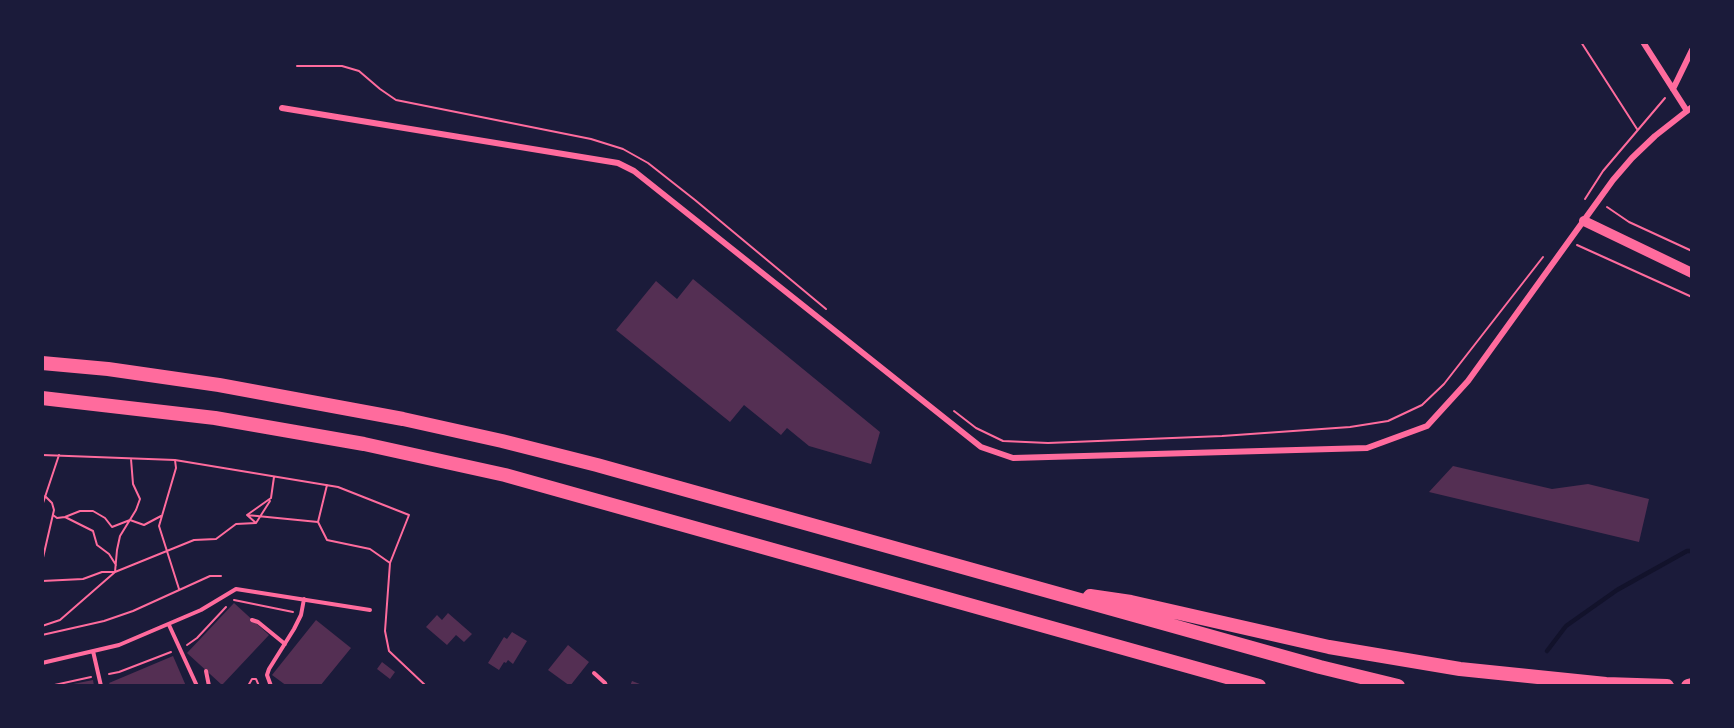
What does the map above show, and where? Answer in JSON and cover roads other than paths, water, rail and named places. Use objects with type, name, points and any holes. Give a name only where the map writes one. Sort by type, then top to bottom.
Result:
[{"type":"highway","points":[[42,363],[108,369],[219,386],[403,419],[502,441],[597,465],[1320,667],[1398,686]]},
{"type":"highway","points":[[42,398],[215,418],[364,444],[505,476],[1259,686]]},
{"type":"highway","points":[[1044,591],[1131,602],[1329,647],[1460,669],[1606,684],[1667,686]]},
{"type":"street","points":[[282,108],[618,163],[634,171],[981,447],[1014,458],[1367,448],[1427,426],[1468,381],[1596,202],[1632,158],[1690,109],[1673,89],[1643,42]]},
{"type":"street","points":[[1673,89],[1692,50]]},
{"type":"street","points":[[1584,221],[1692,273]]},
{"type":"lane","points":[[42,663],[119,645],[201,610],[236,589],[370,610]]},
{"type":"lane","points":[[272,686],[267,675],[269,669],[301,615],[304,599]]},
{"type":"lane","points":[[252,620],[258,622],[285,644]]},
{"type":"lane","points":[[169,624],[196,686]]},
{"type":"lane","points":[[93,651],[101,686]]},
{"type":"lane","points":[[206,670],[209,686]]},
{"type":"lane","points":[[594,673],[606,686]]},
{"type":"waterway","points":[[1547,651],[1566,626],[1617,590],[1687,551],[1692,551]]}]
